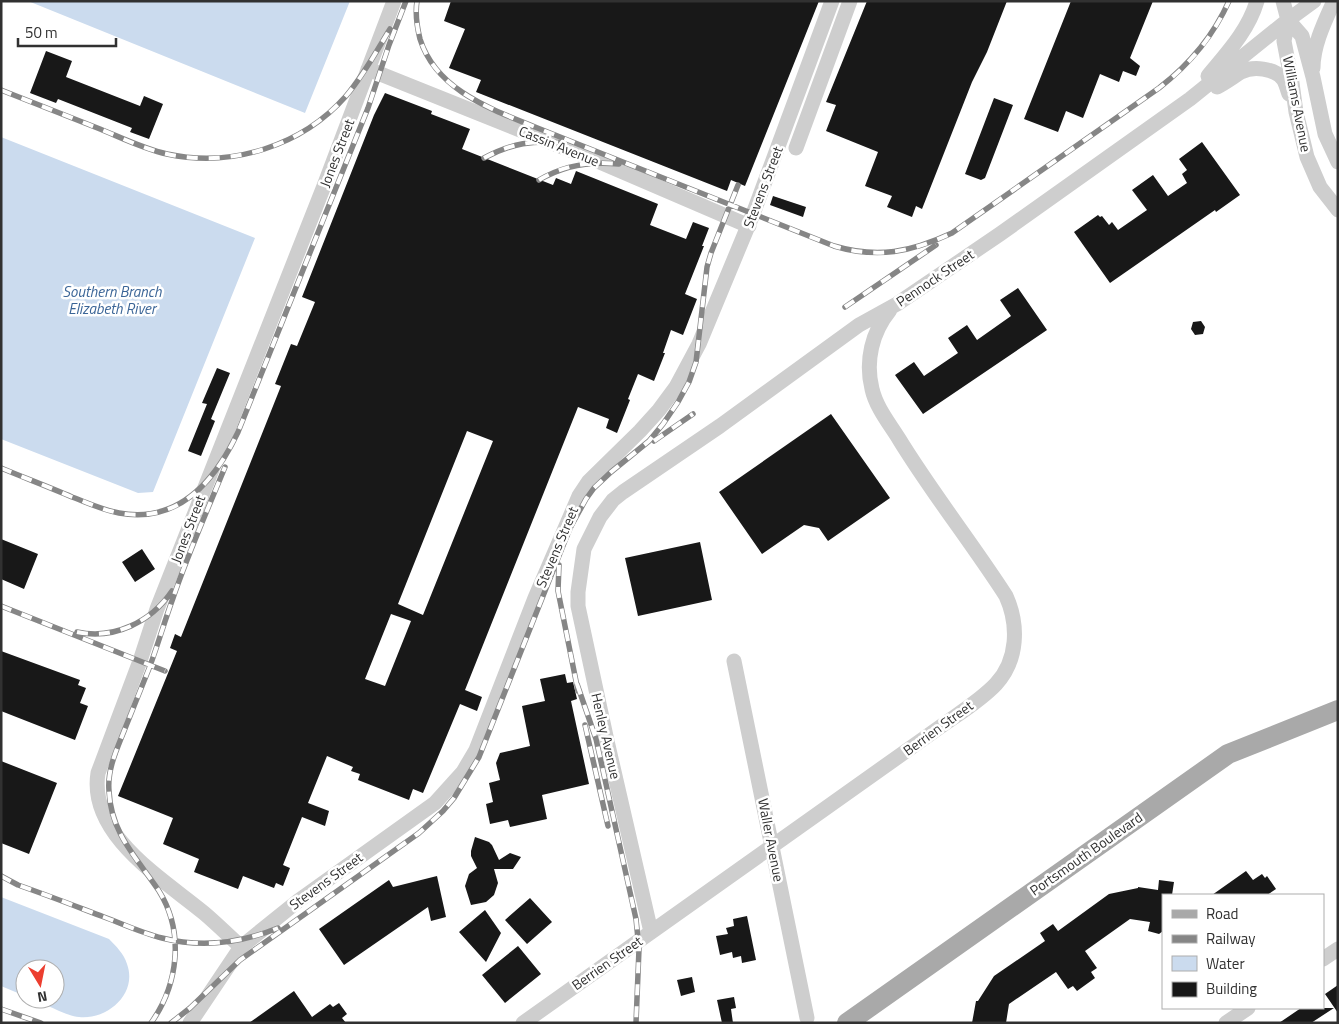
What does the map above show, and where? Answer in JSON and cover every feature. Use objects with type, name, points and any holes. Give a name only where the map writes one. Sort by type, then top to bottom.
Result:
[{"type":"main road","name":"Portsmouth Boulevard","points":[[847,1023],[1228,754],[1338,710]]},
{"type":"street","name":"Jones Street","points":[[241,947],[205,914],[145,866],[130,850],[112,828],[104,814],[96,783],[157,609],[324,186],[394,1]]},
{"type":"street","name":"Stevens Street","points":[[190,1023],[241,947],[298,901],[435,803],[463,772],[476,750],[536,598],[579,496],[595,474],[640,431],[676,386],[689,365],[749,226],[832,1]]},
{"type":"street","name":"Stevens Street","points":[[796,148],[850,1]]},
{"type":"street","points":[[1190,99],[1240,36],[1248,24],[1257,1]]},
{"type":"street","name":"Williams Avenue","points":[[1284,1],[1288,20],[1284,41],[1296,112],[1307,157],[1326,197],[1338,210]]},
{"type":"street","name":"Pennock Street","points":[[588,539],[606,509],[623,492],[720,426],[858,326],[897,304],[1000,234],[1190,99],[1314,1]]},
{"type":"street","points":[[1313,77],[1316,50],[1326,18],[1334,1]]},
{"type":"street","name":"Williams Avenue","points":[[1288,20],[1302,36],[1325,134],[1338,162]]},
{"type":"street","name":"Cassin Avenue","points":[[368,69],[600,162],[749,226]]},
{"type":"street","points":[[1190,99],[1229,81],[1240,72],[1262,69],[1274,73],[1283,79],[1296,112]]},
{"type":"street","name":"Berrien Street","points":[[523,1023],[940,727],[989,690],[1005,672],[1014,648],[1015,626],[1011,606],[907,453],[874,397],[869,377],[871,349],[884,319],[897,304]]},
{"type":"street","name":"Henley Avenue","points":[[588,539],[581,563],[578,606],[651,932]]},
{"type":"street","name":"Waller Avenue","points":[[734,661],[806,1018]]},
{"type":"street","points":[[1324,958],[1338,949]]},
{"type":"street","points":[[1226,1023],[1247,1009]]},
{"type":"water","points":[[28,1],[350,1],[305,113]]},
{"type":"water","name":"Southern Branch Elizabeth River","points":[[1,137],[255,238],[153,492],[138,493],[1,439]]},
{"type":"water","points":[[1,897],[109,939],[124,957],[129,975],[128,985],[118,1003],[100,1014],[90,1017],[74,1016],[55,1009],[65,1009],[65,959],[15,959],[15,992],[1,986]]},
{"type":"building","points":[[451,1],[819,1],[745,186],[731,180],[727,191],[476,92],[481,80],[449,68],[465,29],[444,21]]},
{"type":"building","points":[[867,1],[1007,1],[987,52],[972,82],[922,209],[916,206],[912,217],[887,207],[892,196],[865,186],[878,152],[826,131],[836,105],[826,102]]},
{"type":"building","points":[[1071,1],[1153,1],[1130,58],[1140,66],[1136,76],[1123,71],[1119,82],[1100,74],[1083,118],[1066,111],[1058,132],[1024,119]]},
{"type":"building","points":[[46,51],[72,61],[66,77],[140,106],[144,96],[163,104],[149,139],[130,132],[132,128],[58,99],[56,103],[30,93]]},
{"type":"building","points":[[385,93],[432,111],[431,114],[470,129],[462,149],[553,185],[556,178],[571,184],[576,171],[658,204],[650,225],[686,239],[693,222],[709,228],[685,294],[697,299],[683,335],[671,330],[663,353],[665,353],[654,381],[638,374],[617,433],[606,428],[609,419],[578,407],[465,690],[482,697],[477,711],[460,704],[423,793],[413,789],[409,800],[358,780],[360,774],[351,771],[353,767],[327,756],[308,803],[329,811],[325,826],[302,817],[283,865],[290,868],[283,886],[276,883],[274,888],[243,876],[238,889],[194,872],[199,859],[163,844],[173,818],[118,796],[177,651],[170,648],[175,634],[181,637],[281,386],[275,384],[291,344],[297,346],[315,302],[302,297],[374,115]],"holes":[[[467,431],[493,441],[423,615],[398,604]],[[391,614],[411,621],[385,686],[365,679]]]},
{"type":"building","points":[[994,98],[1013,105],[985,178],[981,180],[965,174]]},
{"type":"building","points":[[1202,142],[1240,195],[1216,212],[1215,210],[1110,283],[1074,232],[1098,215],[1102,216],[1109,225],[1112,222],[1118,230],[1147,210],[1132,190],[1153,175],[1168,196],[1187,183],[1182,174],[1187,170],[1179,159]]},
{"type":"building","points":[[773,196],[806,207],[803,217],[770,205]]},
{"type":"building","points":[[1018,288],[1047,330],[923,414],[895,375],[914,362],[924,376],[958,353],[948,338],[967,325],[977,340],[1011,316],[1000,300]]},
{"type":"building","points":[[1201,321],[1205,327],[1203,334],[1195,335],[1191,329],[1193,322]]},
{"type":"building","points":[[217,368],[230,373],[211,419],[215,421],[201,456],[188,451],[207,404],[202,403]]},
{"type":"building","points":[[831,414],[890,498],[828,541],[819,528],[804,525],[762,554],[719,492]]},
{"type":"building","points":[[1,539],[38,554],[24,589],[1,579]]},
{"type":"building","points":[[700,542],[712,600],[638,616],[625,558]]},
{"type":"building","points":[[142,549],[155,569],[135,582],[122,562]]},
{"type":"building","points":[[1,651],[80,680],[78,685],[86,688],[80,703],[88,706],[75,740],[1,711]]},
{"type":"building","points":[[565,674],[567,683],[573,682],[577,699],[571,701],[589,784],[542,795],[547,819],[510,827],[508,820],[490,824],[486,804],[493,802],[489,783],[500,780],[496,763],[500,753],[530,746],[522,706],[545,701],[540,679]]},
{"type":"building","points":[[1,761],[57,783],[29,854],[1,843]]},
{"type":"building","points":[[475,837],[489,842],[499,860],[510,853],[521,857],[513,869],[494,869],[498,883],[494,895],[486,902],[471,905],[465,886],[469,874],[477,868],[471,856]]},
{"type":"building","points":[[1246,871],[1253,880],[1262,874],[1265,878],[1267,876],[1276,889],[1268,894],[1213,894]]},
{"type":"building","points":[[437,876],[446,917],[431,921],[428,907],[344,965],[319,929],[389,880],[393,887]]},
{"type":"building","points":[[1159,880],[1174,882],[1172,894],[1162,894],[1162,932],[1159,934],[1148,931],[1150,922],[1130,919],[1085,951],[1097,968],[1091,972],[1095,978],[1077,991],[1073,986],[1068,989],[1056,972],[1009,1004],[1006,1023],[972,1023],[976,1001],[978,1001],[994,976],[1045,941],[1040,933],[1053,924],[1058,931],[1109,894],[1138,887],[1158,890]]},
{"type":"building","points":[[530,898],[552,922],[527,944],[505,920]]},
{"type":"building","points":[[485,910],[501,933],[486,962],[459,932]]},
{"type":"building","points":[[747,916],[756,960],[742,963],[741,956],[733,958],[732,952],[720,955],[716,936],[728,934],[726,928],[734,926],[733,919]]},
{"type":"building","points":[[518,946],[541,974],[505,1003],[482,975]]},
{"type":"building","points":[[692,977],[695,992],[681,996],[677,980]]},
{"type":"building","points":[[1338,985],[1338,1013],[1325,994]]},
{"type":"building","points":[[294,991],[312,1017],[330,1004],[333,1007],[339,1003],[347,1014],[342,1018],[346,1023],[249,1023]]},
{"type":"building","points":[[734,997],[736,1008],[731,1009],[733,1023],[722,1023],[717,1000]]},
{"type":"building","points":[[1334,1008],[1311,1023],[1279,1023],[1300,1009]]},
{"type":"railway","points":[[1,468],[101,508],[119,513],[140,515],[160,512],[177,505],[206,482],[229,450],[238,432],[368,108],[406,1]]},
{"type":"railway","points":[[417,1],[416,16],[418,30],[428,57],[452,85],[483,105],[834,246],[850,250],[880,253],[908,249],[952,233],[1159,88],[1200,49],[1216,26],[1229,1]]},
{"type":"railway","points":[[1,90],[158,152],[192,158],[241,155],[287,140],[309,128],[328,113],[346,96],[358,80],[390,29]]},
{"type":"railway","points":[[484,158],[504,149],[532,142],[564,143]]},
{"type":"railway","points":[[539,180],[558,171],[578,165],[598,163],[619,164]]},
{"type":"railway","points":[[171,1023],[190,1008],[240,960],[419,833],[454,798],[479,757],[570,528],[586,499],[594,488],[611,472],[649,441],[678,402],[689,382],[696,362],[707,267],[738,185]]},
{"type":"railway","points":[[845,307],[936,245]]},
{"type":"railway","points":[[654,441],[693,414]]},
{"type":"railway","points":[[151,1023],[160,1008],[172,976],[175,959],[173,924],[159,891],[126,845],[120,833],[111,806],[109,791],[111,766],[150,666],[185,565],[225,467]]},
{"type":"railway","points":[[559,565],[558,591],[578,691]]},
{"type":"railway","points":[[77,632],[105,633],[118,631],[130,626],[154,612],[172,591]]},
{"type":"railway","points":[[1,606],[165,671]]},
{"type":"railway","points":[[577,684],[596,739],[636,919],[639,949],[636,1023]]},
{"type":"railway","points":[[585,725],[608,826]]},
{"type":"railway","points":[[1,876],[18,885],[140,931],[177,941],[191,943],[221,942],[250,937],[278,928]]},
{"type":"railway","points":[[1,1009],[41,1023]]}]
